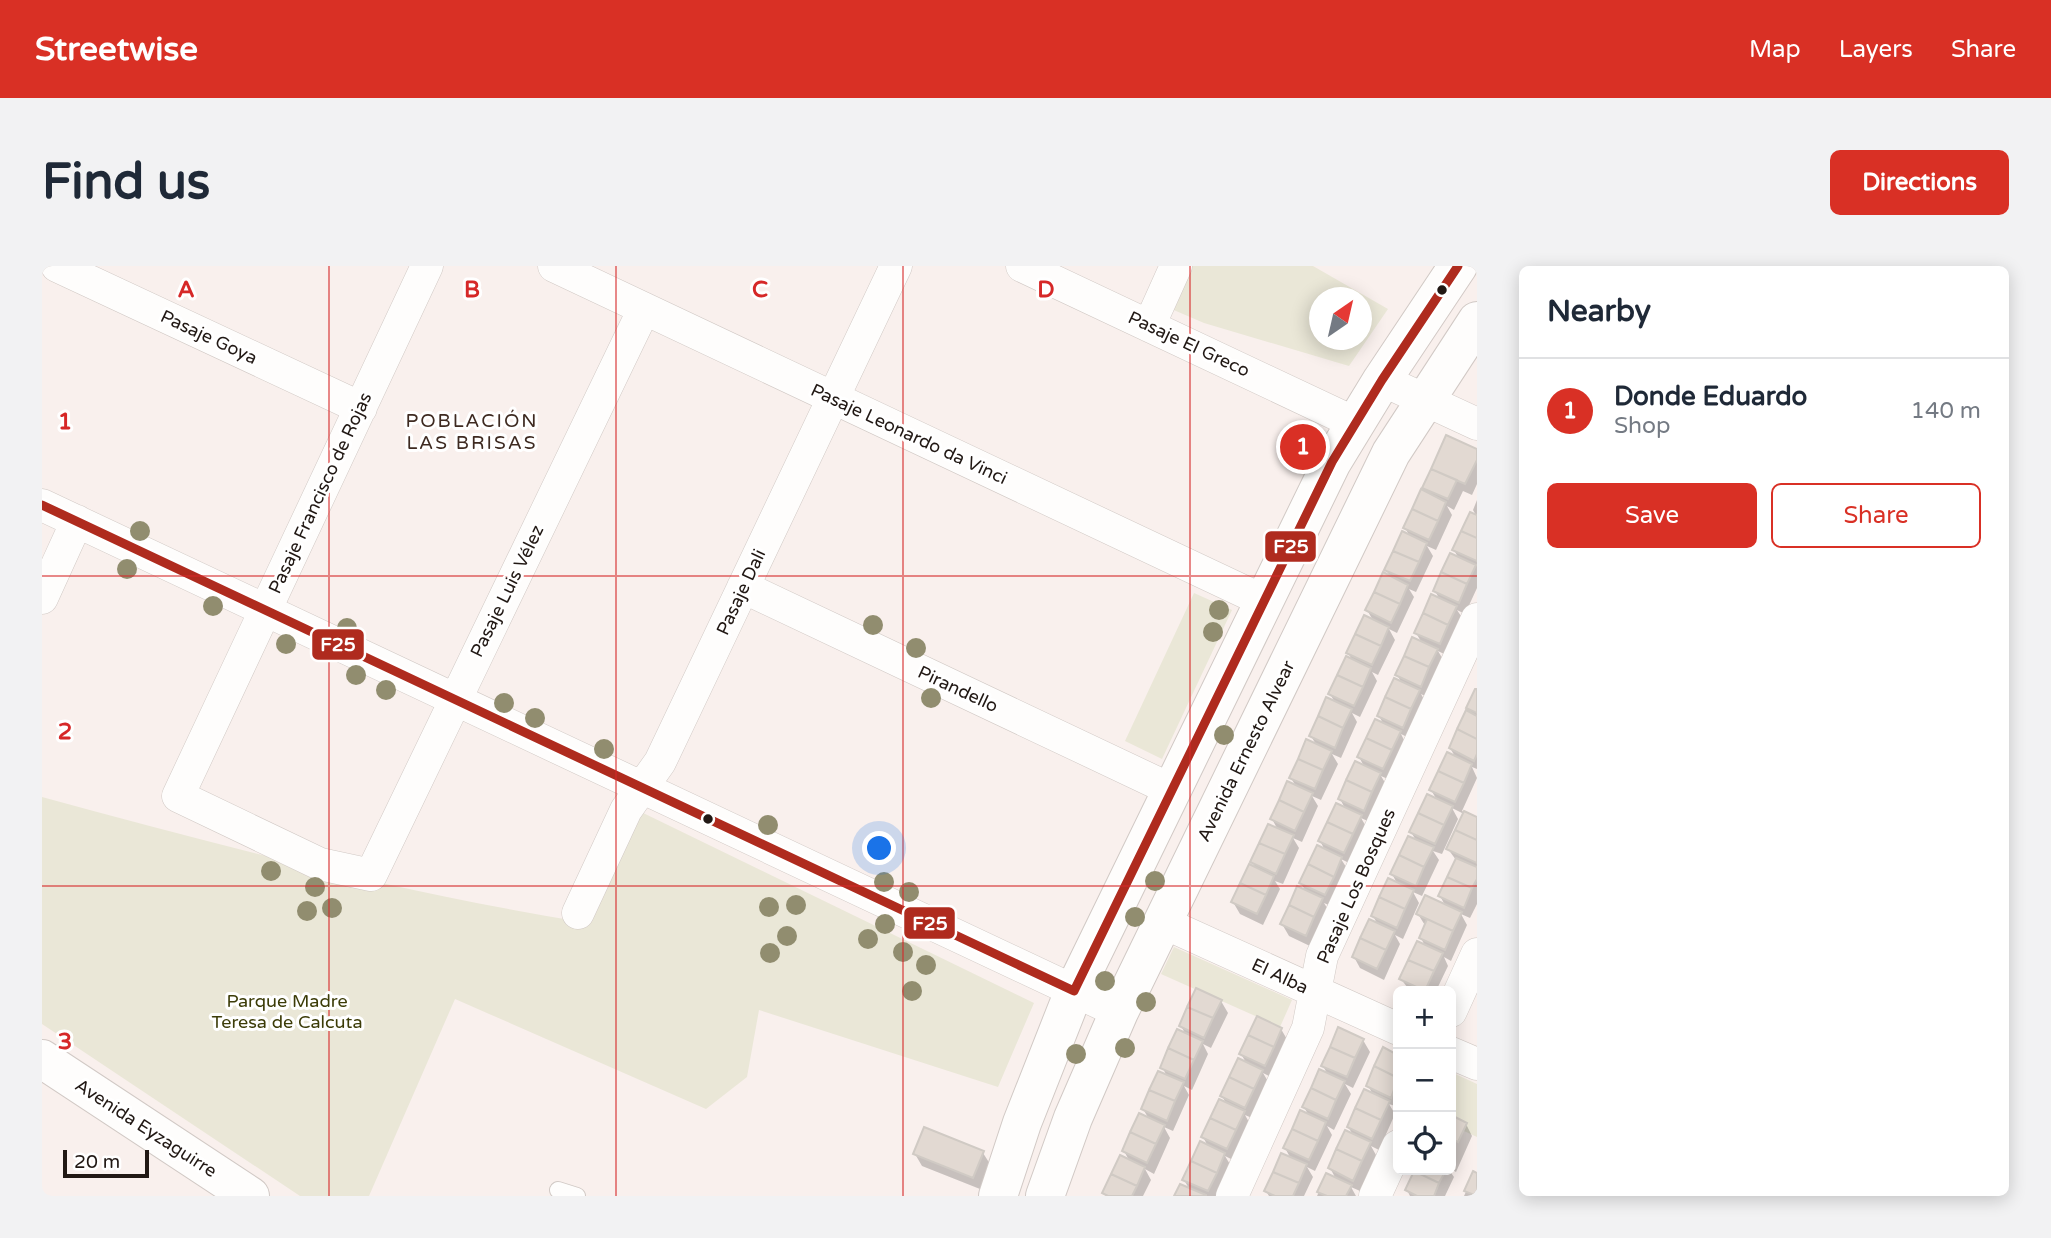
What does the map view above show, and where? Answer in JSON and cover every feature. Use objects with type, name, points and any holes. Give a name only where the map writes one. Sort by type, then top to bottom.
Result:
[{"type":"main road","points":[[998,1196],[1047,1056],[1074,991],[1332,462],[1382,380],[1458,266]]},
{"type":"main road","name":"Avenida Ernesto Alvear","points":[[1045,1196],[1078,1107],[1119,1012],[1391,453],[1477,321]]},
{"type":"main road","name":"Avenida Eyzaguirre","points":[[42,1059],[250,1196]]},
{"type":"street","name":"Pasaje Goya","points":[[57,266],[361,408]]},
{"type":"street","name":"Pasaje Francisco de Rojas","points":[[371,875],[320,864],[178,796],[427,266]]},
{"type":"street","name":"Pasaje Leonardo da Vinci","points":[[554,266],[1264,601]]},
{"type":"street","name":"Pasaje Dali","points":[[578,913],[626,810],[660,761],[896,266]]},
{"type":"street","name":"Pasaje El Greco","points":[[1022,266],[1355,423]]},
{"type":"street","points":[[1149,326],[1176,266]]},
{"type":"street","name":"Pasaje Luis Vélez","points":[[371,875],[644,309]]},
{"type":"street","points":[[1382,380],[1477,424]]},
{"type":"street","points":[[42,505],[1119,1012]]},
{"type":"street","points":[[42,598],[77,522]]},
{"type":"street","name":"Pirandello","points":[[743,587],[1172,790]]},
{"type":"street","name":"Pasaje Los Bosques","points":[[1232,1196],[1308,1028],[1322,956],[1477,619]]},
{"type":"street","name":"El Alba","points":[[1162,922],[1393,1027]]},
{"type":"street","points":[[1456,1000],[1477,954]]},
{"type":"street","points":[[1456,1055],[1477,1065]]},
{"type":"street","points":[[1375,1196],[1393,1157]]},
{"type":"lane","points":[[558,1190],[577,1196]]},
{"type":"green space","points":[[1189,266],[1313,266],[1350,287],[1309,287],[1309,350],[1360,350],[1349,366],[1204,323],[1169,308]]},
{"type":"green space","points":[[1372,300],[1388,309],[1372,332]]},
{"type":"green space","points":[[1194,593],[1232,610],[1162,759],[1125,741]]},
{"type":"green space","name":"Parque Madre Teresa de Calcuta","points":[[42,797],[310,867],[446,897],[582,922],[637,810],[1034,1003],[998,1087],[759,1010],[747,1077],[706,1109],[455,999],[369,1196],[300,1196],[42,1024]]},
{"type":"green space","points":[[1174,947],[1292,1000],[1280,1027],[1161,974]]},
{"type":"green space","points":[[1456,1074],[1477,1084],[1477,1137],[1456,1127]]},
{"type":"building","points":[[1446,435],[1477,449],[1477,460],[1465,484],[1431,469]]},
{"type":"building","points":[[1431,469],[1457,480],[1448,499],[1422,488]]},
{"type":"building","points":[[1421,489],[1446,502],[1438,521],[1412,509]]},
{"type":"building","points":[[1412,509],[1438,521],[1429,540],[1403,528]]},
{"type":"building","points":[[1470,512],[1477,515],[1477,538],[1461,531]]},
{"type":"building","points":[[1402,531],[1427,543],[1419,562],[1393,551]]},
{"type":"building","points":[[1461,531],[1477,538],[1477,561],[1452,550]]},
{"type":"building","points":[[1393,551],[1419,562],[1410,581],[1384,570]]},
{"type":"building","points":[[1450,553],[1476,565],[1467,584],[1441,572]]},
{"type":"building","points":[[1383,572],[1408,585],[1400,604],[1374,592]]},
{"type":"building","points":[[1441,572],[1467,584],[1459,603],[1433,591]]},
{"type":"building","points":[[1374,592],[1400,604],[1391,623],[1365,610]]},
{"type":"building","points":[[1431,594],[1457,606],[1448,625],[1423,613]]},
{"type":"building","points":[[1423,613],[1448,625],[1440,644],[1414,633]]},
{"type":"building","points":[[1364,615],[1389,627],[1381,646],[1355,634]]},
{"type":"building","points":[[1355,634],[1381,646],[1372,665],[1346,653]]},
{"type":"building","points":[[1412,637],[1438,649],[1429,667],[1404,656]]},
{"type":"building","points":[[1346,656],[1371,668],[1363,687],[1337,675]]},
{"type":"building","points":[[1404,656],[1429,667],[1421,687],[1395,675]]},
{"type":"building","points":[[1337,675],[1363,687],[1354,706],[1328,694]]},
{"type":"building","points":[[1394,678],[1420,690],[1411,709],[1385,697]]},
{"type":"building","points":[[1477,689],[1477,713],[1466,708]]},
{"type":"building","points":[[1326,697],[1352,709],[1343,728],[1318,716]]},
{"type":"building","points":[[1385,697],[1411,709],[1403,728],[1377,716]]},
{"type":"building","points":[[1466,710],[1477,716],[1477,739],[1457,729]]},
{"type":"building","points":[[1318,716],[1343,728],[1335,748],[1309,736]]},
{"type":"building","points":[[1375,719],[1401,731],[1392,750],[1366,738]]},
{"type":"building","points":[[1457,729],[1477,739],[1474,761],[1449,748]]},
{"type":"building","points":[[1366,738],[1392,750],[1383,769],[1357,757]]},
{"type":"building","points":[[1306,739],[1332,751],[1323,770],[1298,759]]},
{"type":"building","points":[[1447,752],[1472,764],[1464,783],[1438,771]]},
{"type":"building","points":[[1298,759],[1323,770],[1315,789],[1289,778]]},
{"type":"building","points":[[1355,761],[1381,773],[1372,792],[1346,780]]},
{"type":"building","points":[[1438,771],[1464,783],[1455,802],[1429,790]]},
{"type":"building","points":[[1346,780],[1372,792],[1364,811],[1338,799]]},
{"type":"building","points":[[1287,781],[1313,793],[1304,812],[1279,800]]},
{"type":"building","points":[[1427,794],[1453,806],[1444,825],[1418,813]]},
{"type":"building","points":[[1279,800],[1304,812],[1295,831],[1270,819]]},
{"type":"building","points":[[1336,803],[1362,815],[1353,834],[1327,822]]},
{"type":"building","points":[[1464,811],[1477,817],[1477,840],[1455,830]]},
{"type":"building","points":[[1418,813],[1444,825],[1435,844],[1409,832]]},
{"type":"building","points":[[1327,822],[1353,834],[1344,853],[1318,841]]},
{"type":"building","points":[[1268,824],[1294,835],[1285,854],[1259,843]]},
{"type":"building","points":[[1455,830],[1477,840],[1477,863],[1446,849]]},
{"type":"building","points":[[1408,836],[1434,847],[1424,867],[1399,855]]},
{"type":"building","points":[[1259,843],[1285,854],[1276,874],[1250,862]]},
{"type":"building","points":[[1317,845],[1342,857],[1334,877],[1308,864]]},
{"type":"building","points":[[1399,855],[1424,867],[1416,886],[1390,874]]},
{"type":"building","points":[[1456,858],[1477,867],[1477,879],[1472,888],[1447,877]]},
{"type":"building","points":[[1249,864],[1274,876],[1266,895],[1240,883]]},
{"type":"building","points":[[1308,864],[1334,877],[1325,895],[1299,883]]},
{"type":"building","points":[[1447,877],[1472,888],[1464,908],[1438,896]]},
{"type":"building","points":[[1388,878],[1414,890],[1405,909],[1379,897]]},
{"type":"building","points":[[1240,883],[1266,895],[1257,914],[1231,902]]},
{"type":"building","points":[[1297,886],[1323,898],[1314,917],[1289,905]]},
{"type":"building","points":[[1425,895],[1462,912],[1453,931],[1416,914]]},
{"type":"building","points":[[1379,897],[1405,909],[1397,928],[1371,916]]},
{"type":"building","points":[[1289,905],[1314,917],[1306,936],[1280,924]]},
{"type":"building","points":[[1369,919],[1395,931],[1386,950],[1360,938]]},
{"type":"building","points":[[1427,919],[1453,931],[1445,950],[1419,938]]},
{"type":"building","points":[[1360,938],[1386,950],[1377,969],[1352,957]]},
{"type":"building","points":[[1417,941],[1443,953],[1434,971],[1408,960]]},
{"type":"building","points":[[1408,960],[1434,971],[1427,986],[1414,986],[1399,979]]},
{"type":"building","points":[[1196,988],[1222,1000],[1213,1018],[1187,1007]]},
{"type":"building","points":[[1187,1007],[1213,1018],[1204,1038],[1179,1026]]},
{"type":"building","points":[[1257,1016],[1282,1028],[1274,1047],[1248,1035]]},
{"type":"building","points":[[1338,1027],[1364,1039],[1355,1058],[1330,1047]]},
{"type":"building","points":[[1177,1029],[1203,1041],[1194,1060],[1168,1048]]},
{"type":"building","points":[[1248,1035],[1274,1047],[1265,1066],[1239,1054]]},
{"type":"building","points":[[1330,1047],[1355,1058],[1347,1077],[1321,1066]]},
{"type":"building","points":[[1383,1047],[1393,1052],[1393,1076],[1374,1066]]},
{"type":"building","points":[[1168,1048],[1194,1060],[1185,1079],[1160,1068]]},
{"type":"building","points":[[1238,1058],[1263,1070],[1254,1089],[1229,1077]]},
{"type":"building","points":[[1374,1066],[1393,1076],[1391,1098],[1366,1086]]},
{"type":"building","points":[[1319,1069],[1345,1081],[1336,1100],[1311,1088]]},
{"type":"building","points":[[1158,1071],[1184,1082],[1175,1101],[1149,1090]]},
{"type":"building","points":[[1229,1077],[1254,1089],[1245,1108],[1220,1096]]},
{"type":"building","points":[[1311,1088],[1336,1100],[1328,1119],[1302,1107]]},
{"type":"building","points":[[1364,1089],[1390,1101],[1381,1120],[1355,1108]]},
{"type":"building","points":[[1149,1090],[1175,1101],[1167,1121],[1141,1109]]},
{"type":"building","points":[[1219,1099],[1245,1111],[1236,1130],[1210,1118]]},
{"type":"building","points":[[1355,1108],[1381,1120],[1372,1139],[1347,1127]]},
{"type":"building","points":[[1300,1110],[1326,1122],[1318,1141],[1292,1129]]},
{"type":"building","points":[[1139,1113],[1165,1125],[1156,1144],[1130,1132]]},
{"type":"building","points":[[1210,1118],[1236,1130],[1227,1149],[1201,1137]]},
{"type":"building","points":[[1456,1118],[1467,1123],[1458,1142],[1456,1141]]},
{"type":"building","points":[[924,1127],[984,1151],[973,1178],[913,1154]]},
{"type":"building","points":[[1292,1129],[1318,1141],[1309,1160],[1283,1148]]},
{"type":"building","points":[[1345,1130],[1371,1142],[1362,1161],[1336,1149]]},
{"type":"building","points":[[1130,1132],[1156,1144],[1147,1163],[1122,1151]]},
{"type":"building","points":[[1200,1141],[1225,1153],[1217,1173],[1191,1161]]},
{"type":"building","points":[[1336,1149],[1362,1161],[1353,1181],[1328,1168]]},
{"type":"building","points":[[1281,1153],[1307,1164],[1299,1183],[1273,1172]]},
{"type":"building","points":[[1120,1155],[1145,1167],[1137,1186],[1111,1174]]},
{"type":"building","points":[[1191,1161],[1217,1173],[1208,1191],[1182,1180]]},
{"type":"building","points":[[1473,1171],[1477,1173],[1477,1196],[1464,1191]]},
{"type":"building","points":[[1273,1172],[1299,1183],[1293,1196],[1275,1196],[1264,1191]]},
{"type":"building","points":[[1326,1173],[1352,1185],[1346,1196],[1327,1196],[1317,1192]]},
{"type":"building","points":[[1111,1174],[1137,1186],[1132,1196],[1108,1196],[1102,1193]]},
{"type":"building","points":[[1412,1175],[1422,1175],[1439,1183],[1434,1196],[1417,1196],[1405,1190]]},
{"type":"building","points":[[1422,1175],[1443,1175],[1439,1183]]},
{"type":"building","points":[[1180,1184],[1206,1195],[1206,1196],[1174,1196]]},
{"type":"transit line","name":"F25","points":[[42,505],[1074,991],[1332,462],[1382,380],[1458,266]]},
{"type":"place","name":"Donde Eduardo","points":[[1303,447]]},
{"type":"district","name":"POBLACIÓN LAS BRISAS","points":[[472,432]]}]
